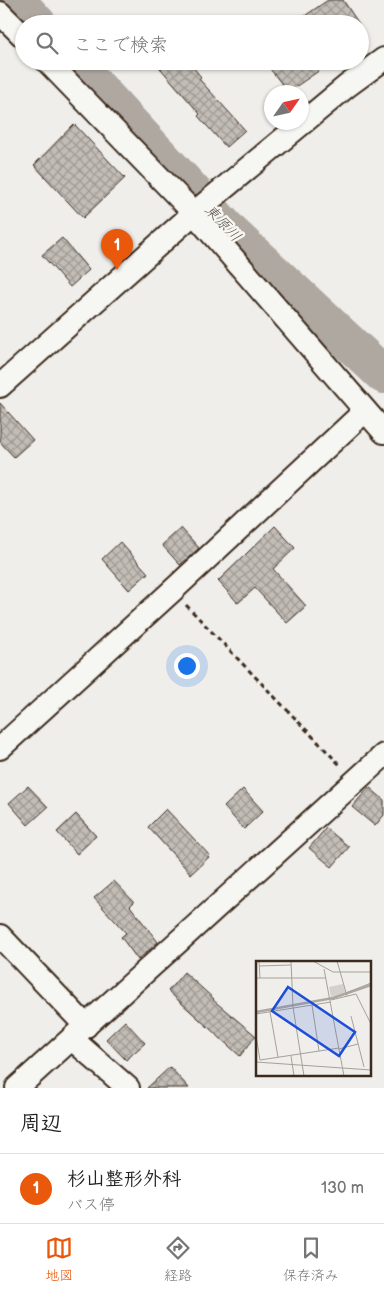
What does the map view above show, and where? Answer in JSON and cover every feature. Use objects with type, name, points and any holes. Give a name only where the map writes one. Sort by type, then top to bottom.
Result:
[{"type":"street","points":[[0,13],[15,28]]},
{"type":"street","points":[[369,70],[384,59]]},
{"type":"street","points":[[56,70],[194,213],[384,432]]},
{"type":"street","points":[[0,386],[194,213],[369,70]]},
{"type":"street","points":[[0,748],[365,411]]},
{"type":"street","points":[[17,1088],[384,755]]},
{"type":"street","points":[[0,936],[128,1088]]},
{"type":"path","points":[[172,591],[356,781]]},
{"type":"building","points":[[328,0],[343,0],[353,15],[306,15]]},
{"type":"building","points":[[162,70],[195,70],[201,77],[199,79],[245,130],[226,147],[198,116],[200,114]]},
{"type":"building","points":[[271,70],[320,70],[298,85],[283,85]]},
{"type":"building","points":[[74,124],[125,178],[83,218],[34,165]]},
{"type":"building","points":[[62,238],[89,270],[70,287],[42,255]]},
{"type":"building","points":[[0,403],[33,440],[14,457],[0,442]]},
{"type":"building","points":[[275,526],[295,548],[273,569],[306,606],[287,623],[255,588],[238,603],[218,581]]},
{"type":"building","points":[[181,528],[199,548],[180,565],[162,545]]},
{"type":"building","points":[[120,542],[148,573],[129,590],[102,559]]},
{"type":"building","points":[[28,786],[48,807],[28,825],[9,803]]},
{"type":"building","points":[[369,787],[384,800],[384,815],[375,826],[352,807]]},
{"type":"building","points":[[243,789],[263,811],[244,829],[224,807]]},
{"type":"building","points":[[166,809],[210,856],[191,874],[148,827]]},
{"type":"building","points":[[76,814],[96,836],[77,854],[57,832]]},
{"type":"building","points":[[326,828],[349,847],[332,867],[309,848]]},
{"type":"building","points":[[114,881],[134,902],[130,906],[158,942],[138,960],[121,937],[126,933],[94,898]]},
{"type":"building","points":[[184,972],[213,1000],[256,1036],[240,1056],[168,991]]},
{"type":"building","points":[[125,1021],[145,1043],[126,1060],[106,1039]]},
{"type":"building","points":[[170,1067],[189,1088],[147,1088]]},
{"type":"waterway","name":"東原川","points":[[16,0],[30,15]]},
{"type":"waterway","name":"東原川","points":[[81,70],[232,234],[384,375]]},
{"type":"place","name":"杉山整形外科","points":[[117,270]]}]
